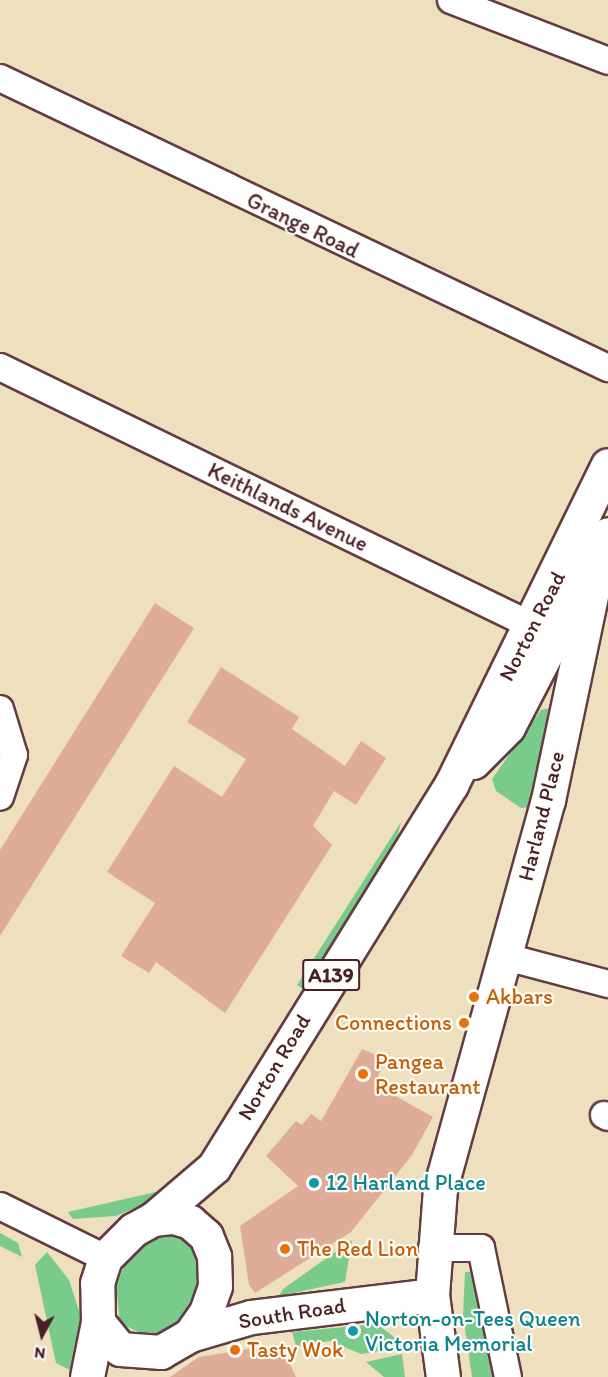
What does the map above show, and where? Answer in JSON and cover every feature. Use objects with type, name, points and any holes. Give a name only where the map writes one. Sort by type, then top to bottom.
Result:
[{"type":"main road","name":"Norton Road","points":[[555,637],[608,465]]},
{"type":"main road","name":"Norton Road","points":[[153,1219],[214,1167],[451,785],[508,727],[606,539]]},
{"type":"main road","name":"Harland Place","points":[[443,1377],[432,1295],[432,1248],[440,1189],[472,1087],[548,800],[555,637]]},
{"type":"main road","name":"Norton Road","points":[[206,1236],[214,1167]]},
{"type":"main road","points":[[153,1219],[190,1222],[206,1236]]},
{"type":"main road","name":"A139","points":[[87,1377],[98,1322],[97,1283],[105,1258],[114,1245],[153,1219]]},
{"type":"main road","name":"A139","points":[[190,1335],[215,1286],[214,1256],[206,1236]]},
{"type":"main road","points":[[215,1286],[251,1317]]},
{"type":"main road","name":"South Road","points":[[190,1335],[251,1317],[432,1295]]},
{"type":"main road","points":[[98,1322],[120,1349],[161,1352]]},
{"type":"main road","points":[[127,1377],[161,1352],[190,1335]]},
{"type":"street","points":[[451,0],[608,61]]},
{"type":"street","name":"Grange Road","points":[[0,78],[608,368]]},
{"type":"street","name":"Keithlands Avenue","points":[[0,367],[555,637]]},
{"type":"street","points":[[0,710],[14,755],[0,797]]},
{"type":"street","points":[[506,957],[608,984]]},
{"type":"street","points":[[0,1206],[105,1258]]},
{"type":"street","points":[[432,1248],[481,1248],[508,1377]]},
{"type":"green space","points":[[550,708],[530,807],[521,808],[496,791],[492,779],[541,710]]},
{"type":"green space","points":[[401,822],[397,838],[303,989],[297,985]]},
{"type":"green space","points":[[160,1191],[154,1200],[116,1216],[73,1219],[68,1212]]},
{"type":"green space","points":[[0,1233],[18,1243],[22,1257],[0,1246]]},
{"type":"green space","points":[[162,1233],[181,1236],[194,1247],[200,1264],[198,1288],[177,1324],[148,1337],[120,1323],[116,1286],[131,1250]]},
{"type":"green space","points":[[352,1240],[345,1282],[279,1296],[283,1289]]},
{"type":"green space","points":[[47,1252],[69,1280],[83,1323],[74,1372],[56,1363],[35,1265]]},
{"type":"green space","points":[[465,1272],[477,1272],[502,1377],[472,1377],[463,1315]]},
{"type":"green space","points":[[377,1324],[407,1347],[361,1354],[330,1341],[296,1346],[292,1332]]},
{"type":"green space","points":[[402,1354],[405,1377],[384,1377],[366,1362]]},
{"type":"building","points":[[155,603],[194,628],[0,936],[0,850]]},
{"type":"building","points":[[221,667],[299,717],[292,729],[345,766],[361,741],[386,758],[356,805],[334,791],[313,826],[332,845],[225,1013],[156,962],[149,973],[121,956],[155,903],[107,872],[174,766],[222,797],[246,759],[187,722]]},
{"type":"building","points":[[362,1049],[386,1059],[374,1084],[433,1117],[412,1155],[351,1232],[255,1293],[249,1285],[240,1226],[298,1186],[266,1156],[296,1121],[302,1125],[311,1114],[321,1121]]},
{"type":"building","points":[[266,1346],[270,1356],[283,1349],[296,1377],[170,1377],[199,1357]]},
{"type":"place","name":"Akbars","points":[[474,997]]},
{"type":"place","name":"Connections","points":[[464,1023]]},
{"type":"place","name":"Pangea Restaurant","points":[[363,1074]]},
{"type":"place","name":"12 Harland Place","points":[[314,1183]]},
{"type":"place","name":"The Red Lion","points":[[285,1249]]},
{"type":"place","name":"Norton-on-Tees Queen Victoria Memorial","points":[[353,1331]]},
{"type":"place","name":"Tasty Wok","points":[[235,1350]]}]
